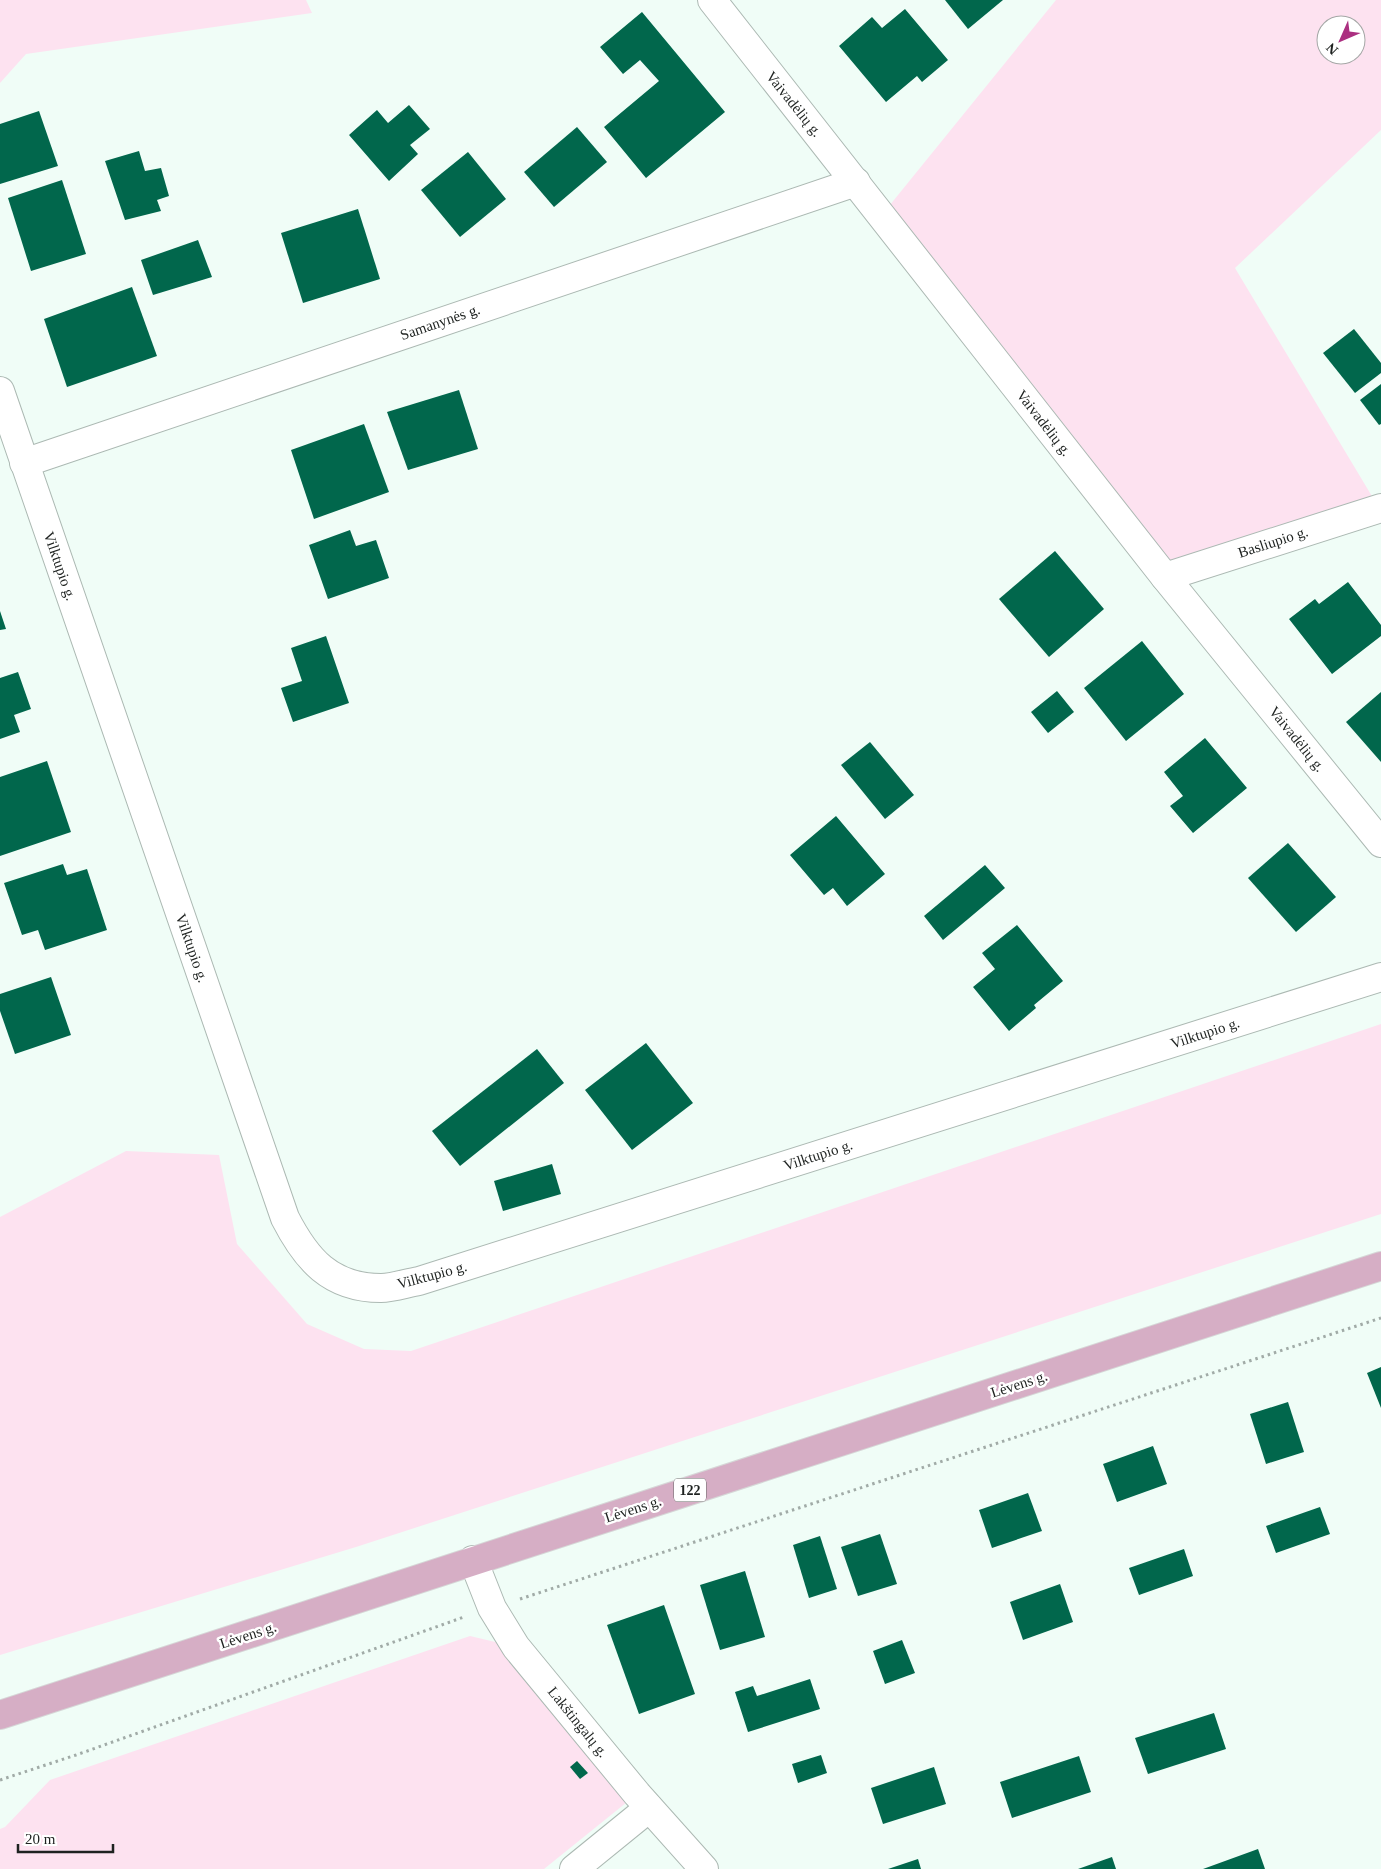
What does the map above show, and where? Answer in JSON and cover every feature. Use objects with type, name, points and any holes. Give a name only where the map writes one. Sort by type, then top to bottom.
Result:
[{"type":"main road","name":"Lėvens g.","points":[[0,1715],[1381,1266]]},
{"type":"street","name":"Vaivadėlių g.","points":[[712,0],[1165,577],[1381,843]]},
{"type":"street","name":"Samanynės g.","points":[[24,463],[856,182]]},
{"type":"street","name":"Vilktupio g.","points":[[0,391],[285,1218],[299,1246],[321,1269],[350,1285],[382,1288],[419,1281],[1381,977]]},
{"type":"street","name":"Basliupio g.","points":[[1165,577],[1381,508]]},
{"type":"street","name":"Lakštingalų g.","points":[[473,1560],[492,1608],[516,1647],[649,1808],[704,1869]]},
{"type":"street","points":[[574,1869],[649,1808]]},
{"type":"path","points":[[0,1780],[492,1608],[1381,1318]]},
{"type":"shaded area","points":[[0,0],[306,0],[312,13],[26,54],[0,83]]},
{"type":"shaded area","points":[[1056,0],[1381,0],[1381,130],[1235,268],[1379,508],[1165,577],[881,216]]},
{"type":"shaded area","points":[[1381,1024],[1381,1214],[356,1547],[0,1655],[0,1217],[126,1151],[219,1155],[237,1244],[307,1324],[364,1349],[411,1351]]},
{"type":"shaded area","points":[[470,1636],[516,1647],[637,1794],[544,1869],[0,1869],[0,1829],[5,1827],[50,1780]]},
{"type":"building","points":[[945,0],[1003,0],[968,29]]},
{"type":"building","points":[[905,9],[948,60],[922,82],[917,76],[886,102],[839,46],[872,17],[882,28]]},
{"type":"building","points":[[642,12],[725,112],[646,178],[604,127],[659,81],[640,60],[623,74],[600,47]]},
{"type":"building","points":[[409,105],[430,129],[410,145],[418,154],[389,181],[349,135],[377,110],[388,123]]},
{"type":"building","points":[[39,111],[58,166],[0,184],[0,124]]},
{"type":"building","points":[[577,127],[607,162],[554,207],[524,172]]},
{"type":"building","points":[[139,151],[145,171],[161,168],[169,196],[157,200],[161,211],[125,220],[105,161]]},
{"type":"building","points":[[468,152],[506,199],[460,237],[421,190]]},
{"type":"building","points":[[62,180],[86,254],[31,271],[8,198]]},
{"type":"building","points":[[358,209],[380,279],[303,303],[281,233]]},
{"type":"building","points":[[198,240],[212,277],[153,295],[141,260]]},
{"type":"building","points":[[132,287],[157,356],[67,387],[44,319]]},
{"type":"building","points":[[1354,329],[1381,363],[1381,373],[1355,393],[1323,353]]},
{"type":"building","points":[[1381,384],[1381,424],[1379,425],[1360,400]]},
{"type":"building","points":[[459,390],[478,449],[408,470],[387,412]]},
{"type":"building","points":[[364,424],[389,492],[314,519],[291,450]]},
{"type":"building","points":[[350,530],[356,546],[376,540],[389,578],[328,599],[309,545]]},
{"type":"building","points":[[1055,551],[1104,609],[1049,657],[999,599]]},
{"type":"building","points":[[1348,582],[1381,625],[1381,636],[1332,674],[1289,619],[1315,599],[1319,604]]},
{"type":"building","points":[[0,611],[6,629],[0,630]]},
{"type":"building","points":[[326,636],[349,703],[293,722],[281,688],[302,681],[291,648]]},
{"type":"building","points":[[1142,641],[1184,694],[1126,741],[1084,688]]},
{"type":"building","points":[[18,672],[31,709],[14,715],[20,732],[0,739],[0,678]]},
{"type":"building","points":[[1057,691],[1074,712],[1048,733],[1031,712]]},
{"type":"building","points":[[1381,692],[1381,762],[1346,722]]},
{"type":"building","points":[[1205,738],[1247,788],[1193,833],[1170,806],[1183,796],[1164,772]]},
{"type":"building","points":[[870,742],[914,795],[885,819],[841,765]]},
{"type":"building","points":[[47,761],[71,832],[0,856],[0,777]]},
{"type":"building","points":[[836,816],[885,874],[847,906],[833,888],[824,895],[790,855]]},
{"type":"building","points":[[1288,843],[1336,897],[1296,932],[1248,878]]},
{"type":"building","points":[[63,864],[67,875],[87,869],[107,930],[45,950],[38,930],[22,935],[4,883]]},
{"type":"building","points":[[985,865],[1005,888],[943,940],[924,916]]},
{"type":"building","points":[[1017,925],[1063,981],[1034,1005],[1036,1008],[1009,1031],[973,987],[995,969],[982,953]]},
{"type":"building","points":[[51,977],[71,1035],[15,1054],[0,1011],[0,994]]},
{"type":"building","points":[[646,1043],[693,1103],[632,1150],[585,1090]]},
{"type":"building","points":[[537,1049],[564,1083],[460,1166],[432,1131]]},
{"type":"building","points":[[552,1164],[561,1194],[503,1211],[494,1181]]},
{"type":"building","points":[[1381,1367],[1381,1408],[1367,1373]]},
{"type":"building","points":[[1288,1402],[1304,1452],[1266,1464],[1250,1414]]},
{"type":"building","points":[[1153,1446],[1167,1484],[1117,1502],[1103,1464]]},
{"type":"building","points":[[1028,1493],[1042,1531],[992,1548],[979,1510]]},
{"type":"building","points":[[1320,1507],[1330,1534],[1276,1553],[1266,1526]]},
{"type":"building","points":[[880,1534],[897,1584],[858,1596],[841,1547]]},
{"type":"building","points":[[820,1536],[837,1589],[809,1598],[793,1545]]},
{"type":"building","points":[[1184,1549],[1193,1576],[1139,1595],[1129,1568]]},
{"type":"building","points":[[745,1571],[765,1637],[720,1650],[700,1585]]},
{"type":"building","points":[[1060,1584],[1073,1622],[1023,1640],[1010,1602]]},
{"type":"building","points":[[664,1605],[695,1694],[639,1714],[607,1625]]},
{"type":"building","points":[[902,1640],[915,1673],[885,1684],[873,1651]]},
{"type":"building","points":[[810,1679],[820,1709],[748,1732],[735,1692],[753,1686],[757,1696]]},
{"type":"building","points":[[1214,1713],[1226,1749],[1148,1774],[1135,1738]]},
{"type":"building","points":[[821,1755],[827,1773],[798,1783],[792,1764]]},
{"type":"building","points":[[1079,1756],[1091,1792],[1012,1818],[1000,1782]]},
{"type":"building","points":[[577,1761],[588,1773],[580,1779],[570,1767]]},
{"type":"building","points":[[934,1767],[946,1804],[883,1824],[871,1788]]},
{"type":"building","points":[[1258,1849],[1265,1869],[1203,1869]]},
{"type":"building","points":[[1112,1857],[1116,1869],[1078,1869]]},
{"type":"building","points":[[918,1859],[921,1869],[888,1869]]}]
